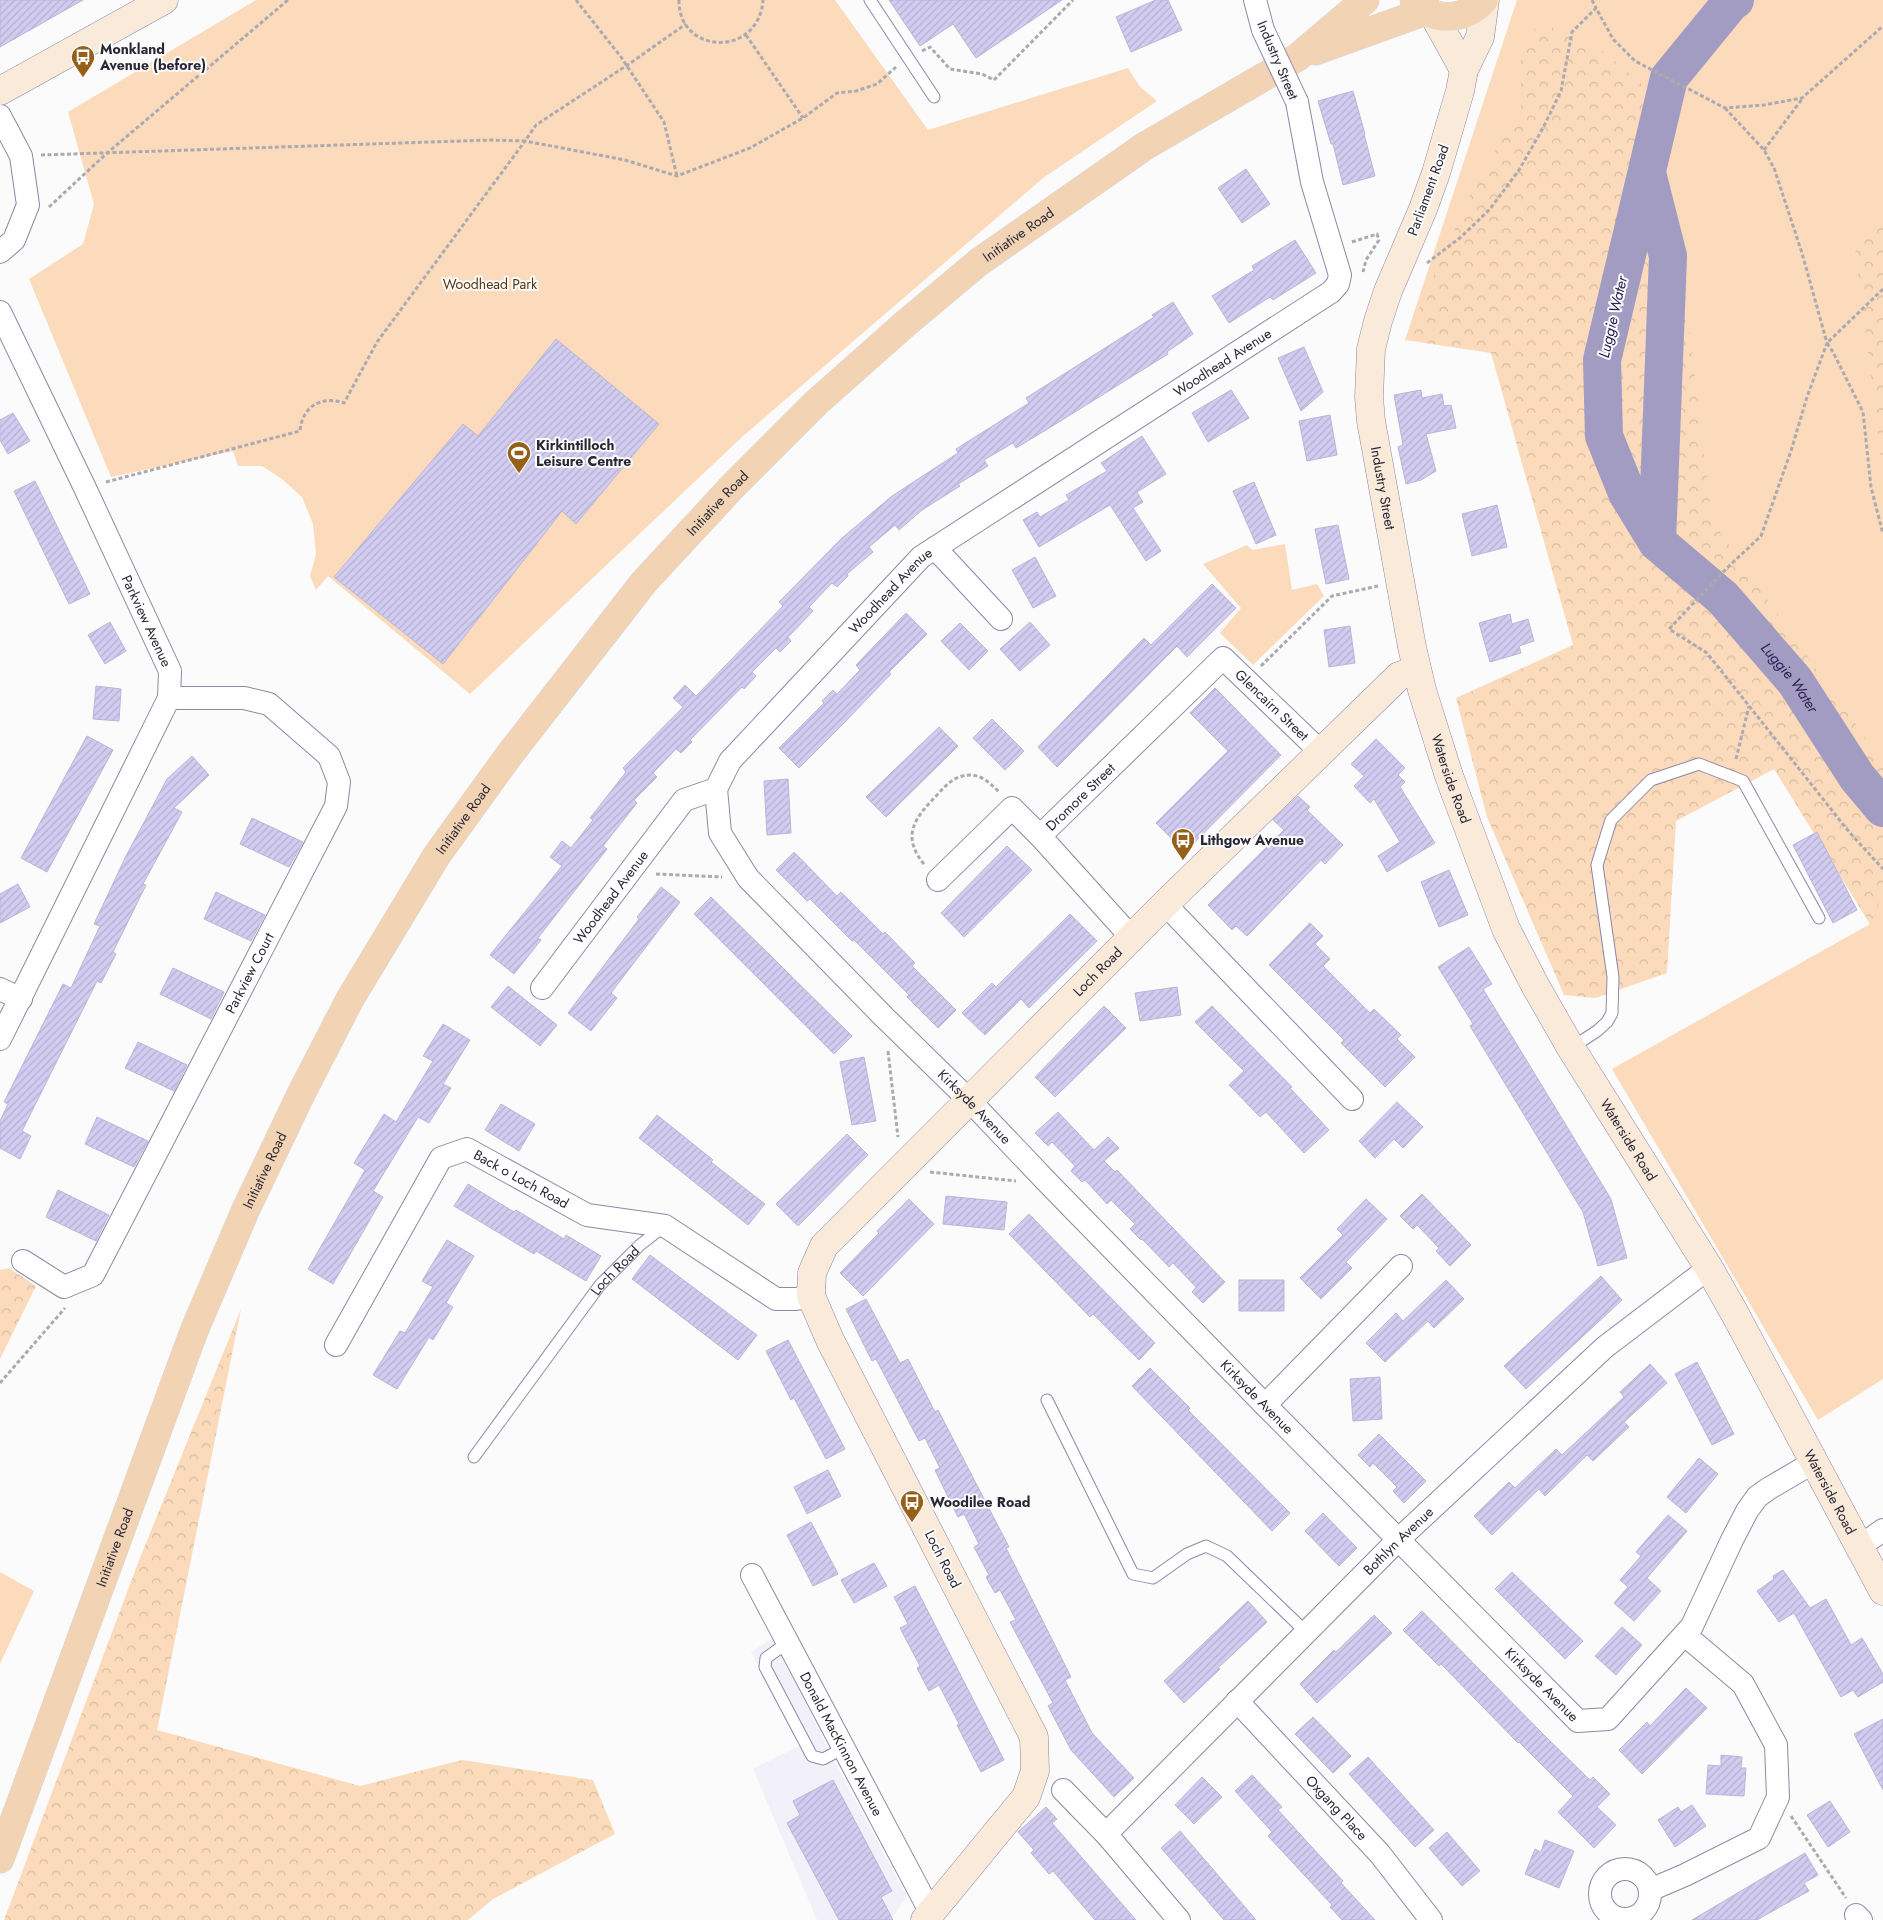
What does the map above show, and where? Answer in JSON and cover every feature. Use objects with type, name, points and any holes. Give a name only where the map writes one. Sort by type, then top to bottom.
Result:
[{"type":"main road","points":[[0,91],[164,0]]},
{"type":"main road","points":[[1298,57],[1365,0]]},
{"type":"main road","points":[[1298,57],[1425,8],[1452,17],[1470,12],[1485,0]]},
{"type":"main road","name":"Parliament Road","points":[[1382,306],[1424,208],[1436,173],[1458,100],[1464,70],[1480,37],[1485,0]]},
{"type":"main road","points":[[1425,8],[1464,70]]},
{"type":"main road","name":"Initiative Road","points":[[0,1859],[194,1331],[246,1209],[302,1092],[350,999],[437,854],[510,754],[644,582],[732,487],[817,402],[979,262],[1145,146],[1298,57]]},
{"type":"main road","name":"Industry Street","points":[[1382,306],[1371,349],[1370,405],[1380,474],[1417,670]]},
{"type":"main road","name":"Loch Road","points":[[928,1916],[1026,1797],[1035,1771],[1034,1737],[830,1340],[811,1296],[812,1273],[824,1246],[1166,904],[1399,676],[1417,670]]},
{"type":"main road","name":"Waterside Road","points":[[1417,670],[1429,715],[1506,929],[1571,1048],[1709,1268],[1883,1591]]},
{"type":"street","name":"Industry Street","points":[[1255,0],[1263,30],[1297,102],[1312,182],[1340,275],[1338,284],[1331,292]]},
{"type":"street","points":[[0,116],[20,156],[28,205],[14,240],[0,252]]},
{"type":"street","name":"Woodhead Avenue","points":[[542,988],[684,800],[716,789],[730,761],[920,557],[1331,292]]},
{"type":"street","name":"Parkview Avenue","points":[[0,312],[85,488],[170,672],[169,698],[0,1039]]},
{"type":"street","points":[[935,548],[1001,619]]},
{"type":"street","name":"Glencairn Street","points":[[1223,658],[1321,752]]},
{"type":"street","name":"Dromore Street","points":[[1012,808],[1040,836],[1223,658]]},
{"type":"street","name":"Parkview Court","points":[[23,1261],[64,1287],[94,1275],[336,806],[339,782],[329,756],[269,704],[244,698],[169,698]]},
{"type":"street","name":"Kirksyde Avenue","points":[[716,789],[720,833],[748,878],[884,1017],[970,1101],[1265,1405],[1578,1721],[1608,1719],[1685,1635],[1692,1626],[1747,1511],[1757,1498],[1768,1489],[1814,1462]]},
{"type":"street","points":[[938,880],[1012,808]]},
{"type":"street","points":[[1040,836],[1132,938]]},
{"type":"street","points":[[1166,904],[1352,1099]]},
{"type":"street","points":[[0,989],[21,999]]},
{"type":"street","name":"Back o Loch Road","points":[[336,1345],[440,1158],[467,1149],[587,1215],[664,1226]]},
{"type":"street","points":[[664,1226],[776,1298],[796,1299],[811,1296]]},
{"type":"street","points":[[1265,1405],[1401,1266]]},
{"type":"street","name":"Bothlyn Avenue","points":[[1106,1834],[1398,1540],[1605,1347],[1709,1268]]},
{"type":"street","points":[[1859,1547],[1883,1530]]},
{"type":"street","name":"Donald MacKinnon Avenue","points":[[752,1575],[844,1748],[928,1916]]},
{"type":"street","points":[[1650,1890],[1760,1838],[1778,1797],[1776,1745],[1743,1684],[1685,1635]]},
{"type":"street","name":"Oxgang Place","points":[[1237,1702],[1380,1854],[1431,1920]]},
{"type":"street","points":[[1063,1790],[1106,1834],[1179,1920]]},
{"type":"lane","points":[[870,0],[934,97]]},
{"type":"lane","points":[[1571,1048],[1598,1031],[1607,1022],[1612,1013],[1613,977],[1597,865],[1611,820],[1651,780],[1699,764],[1743,781],[1819,918]]},
{"type":"lane","name":"Loch Road","points":[[474,1458],[600,1285],[640,1245],[664,1226]]},
{"type":"lane","points":[[1047,1400],[1133,1574],[1153,1578],[1187,1554],[1206,1546],[1228,1556],[1306,1632]]},
{"type":"lane","points":[[787,1642],[766,1658],[765,1667],[799,1732],[812,1756],[823,1760],[844,1748]]},
{"type":"path","points":[[42,213],[106,154],[288,0]]},
{"type":"path","points":[[576,0],[626,66],[664,122],[678,176]]},
{"type":"path","points":[[679,0],[679,7],[686,24],[697,36],[708,41],[720,43],[731,42],[746,35],[758,21],[762,11],[763,0]]},
{"type":"path","points":[[20,156],[491,140],[525,142],[625,160],[678,176],[750,148],[803,118],[837,93],[856,91],[877,84],[906,57],[930,47],[950,69],[982,74],[994,80],[1073,0]]},
{"type":"path","points":[[1592,0],[1612,39],[1636,60],[1725,108],[1764,150],[1774,168],[1802,253],[1827,343],[1863,412],[1871,487],[1883,534]]},
{"type":"path","points":[[1423,270],[1428,262],[1461,237],[1490,209],[1519,170],[1544,128],[1561,91],[1572,32],[1596,8]]},
{"type":"path","points":[[85,488],[300,431],[301,422],[310,407],[318,402],[336,400],[344,403],[377,342],[536,125],[686,24]]},
{"type":"path","points":[[1764,150],[1802,98],[1883,26]]},
{"type":"path","points":[[746,35],[803,118]]},
{"type":"path","points":[[1725,108],[1764,105],[1802,98]]},
{"type":"path","points":[[1331,249],[1377,234],[1379,240],[1366,260],[1362,276]]},
{"type":"path","points":[[1883,289],[1827,343],[1806,397],[1791,452],[1761,536],[1668,629],[1707,653],[1850,833],[1883,869]]},
{"type":"path","points":[[1246,681],[1332,596],[1400,582]]},
{"type":"path","points":[[1736,759],[1749,705]]},
{"type":"path","points":[[938,880],[914,853],[912,835],[917,816],[950,780],[970,775],[988,780],[1012,808]]},
{"type":"path","points":[[629,873],[748,878]]},
{"type":"path","points":[[0,1383],[69,1304]]},
{"type":"path","points":[[1778,1797],[1859,1917]]},
{"type":"shaded area","points":[[774,1637],[834,1761],[907,1896],[891,1920],[817,1920],[753,1769],[801,1745],[751,1652]]},
{"type":"green space","name":"Woodhead Park","points":[[256,0],[835,0],[928,130],[1128,68],[1140,87],[1157,101],[1043,178],[742,437],[470,694],[328,576],[316,590],[310,576],[316,554],[313,524],[302,497],[282,479],[262,466],[238,466],[233,451],[111,477],[29,279],[83,244],[94,204],[68,112]]},
{"type":"green space","points":[[1517,0],[1883,0],[1883,1379],[1818,1420],[1612,1069],[1870,924],[1597,272],[1405,340]]},
{"type":"green space","points":[[1541,22],[1606,53],[1654,95],[1686,299],[1712,521],[1883,763],[1883,894],[1870,924],[1774,769],[1676,821],[1667,973],[1595,998],[1564,995],[1487,817],[1456,698],[1573,645],[1491,353],[1405,340],[1480,172],[1521,114],[1521,46]]},
{"type":"green space","points":[[1883,216],[1883,476],[1855,247]]},
{"type":"green space","points":[[1285,544],[1292,590],[1317,584],[1324,596],[1253,665],[1220,633],[1241,608],[1203,564],[1247,545],[1252,550]]},
{"type":"green space","points":[[9,1268],[36,1286],[0,1359],[0,1270]]},
{"type":"green space","points":[[241,1309],[157,1730],[360,1786],[462,1760],[593,1780],[615,1834],[493,1899],[468,1920],[4,1920],[138,1563]]},
{"type":"green space","points":[[0,1572],[34,1591],[0,1664]]},
{"type":"building","points":[[0,0],[83,0],[0,47]]},
{"type":"building","points":[[889,0],[1062,0],[976,58],[953,24],[920,46]]},
{"type":"building","points":[[1156,0],[1168,0],[1182,30],[1131,52],[1116,17]]},
{"type":"building","points":[[1353,91],[1375,176],[1343,185],[1333,144],[1331,144],[1318,101]]},
{"type":"building","points":[[1246,169],[1270,204],[1242,223],[1218,188]]},
{"type":"building","points":[[1295,240],[1316,273],[1273,300],[1270,297],[1229,323],[1212,296],[1254,270],[1252,266]]},
{"type":"building","points":[[1173,302],[1193,334],[1167,352],[1168,354],[1046,430],[1016,448],[1013,443],[984,460],[988,466],[958,484],[960,486],[922,510],[899,530],[895,525],[869,547],[873,552],[847,574],[848,576],[837,587],[832,583],[809,607],[813,611],[788,637],[791,641],[780,652],[776,648],[752,672],[756,676],[744,689],[742,687],[690,740],[692,742],[681,753],[676,749],[653,773],[657,777],[634,800],[637,803],[603,846],[607,849],[538,938],[541,940],[514,974],[490,955],[562,866],[550,857],[562,841],[571,848],[593,820],[590,818],[626,772],[623,768],[683,707],[673,698],[685,685],[696,696],[783,606],[779,602],[842,538],[892,496],[958,453],[956,449],[1029,403],[1026,398],[1154,317],[1152,315]]},
{"type":"building","name":"Kirkintilloch Leisure Centre","points":[[556,339],[659,424],[576,524],[562,511],[443,664],[334,577],[463,424],[478,436]]},
{"type":"building","points":[[1304,347],[1323,392],[1301,411],[1278,358]]},
{"type":"building","points":[[1231,390],[1249,418],[1208,442],[1192,413]]},
{"type":"building","points":[[1421,390],[1422,398],[1442,394],[1444,406],[1451,405],[1456,428],[1426,434],[1436,471],[1421,480],[1406,484],[1398,447],[1403,445],[1394,395]]},
{"type":"building","points":[[13,413],[30,441],[8,454],[0,440],[0,420]]},
{"type":"building","points":[[1330,415],[1337,455],[1307,461],[1299,421]]},
{"type":"building","points":[[1142,436],[1166,474],[1137,492],[1143,502],[1133,508],[1161,551],[1146,561],[1110,505],[1039,547],[1023,520],[1037,512],[1040,517],[1069,500],[1066,495],[1107,471],[1101,463]]},
{"type":"building","points":[[35,481],[90,594],[69,604],[14,491]]},
{"type":"building","points":[[1254,482],[1276,535],[1256,544],[1233,491]]},
{"type":"building","points":[[1497,505],[1507,547],[1472,556],[1462,514]]},
{"type":"building","points":[[1338,525],[1349,579],[1326,584],[1315,529]]},
{"type":"building","points":[[1035,557],[1056,596],[1033,608],[1012,570]]},
{"type":"building","points":[[1212,584],[1236,608],[1187,657],[1177,646],[1057,767],[1038,747],[1144,638],[1151,645]]},
{"type":"building","points":[[906,613],[927,634],[889,672],[891,674],[799,768],[779,748],[824,703],[822,701],[833,690],[837,694],[860,670],[856,665]]},
{"type":"building","points":[[1510,614],[1512,624],[1528,619],[1534,641],[1519,646],[1521,653],[1490,662],[1479,623]]},
{"type":"building","points":[[110,622],[126,651],[105,664],[88,635]]},
{"type":"building","points":[[1030,622],[1050,645],[1020,671],[1000,649]]},
{"type":"building","points":[[960,623],[988,651],[969,670],[941,641]]},
{"type":"building","points":[[1350,626],[1355,663],[1329,667],[1324,630]]},
{"type":"building","points":[[96,686],[121,689],[119,721],[93,719]]},
{"type":"building","points":[[1215,688],[1281,755],[1185,852],[1156,823],[1228,751],[1190,713]]},
{"type":"building","points":[[992,719],[1024,751],[1005,770],[973,738]]},
{"type":"building","points":[[939,727],[958,746],[886,817],[866,797]]},
{"type":"building","points":[[87,736],[113,750],[47,872],[21,858]]},
{"type":"building","points":[[1376,739],[1405,768],[1398,775],[1405,782],[1400,787],[1435,843],[1387,872],[1378,856],[1400,842],[1374,799],[1370,803],[1354,786],[1364,776],[1351,764]]},
{"type":"building","points":[[192,756],[209,775],[174,808],[182,812],[143,884],[146,885],[113,952],[116,954],[101,983],[97,981],[22,1131],[31,1136],[20,1159],[0,1148],[0,1121],[8,1104],[4,1102],[63,984],[71,988],[100,926],[94,924],[126,856],[167,779]]},
{"type":"building","points":[[788,779],[791,833],[767,835],[764,781]]},
{"type":"building","points":[[1298,796],[1310,807],[1307,810],[1343,845],[1325,864],[1321,860],[1247,936],[1236,926],[1232,930],[1208,905],[1284,830],[1273,820]]},
{"type":"building","points":[[252,818],[303,842],[289,867],[240,844]]},
{"type":"building","points":[[1817,832],[1857,910],[1833,923],[1793,845]]},
{"type":"building","points":[[1007,846],[1032,870],[964,937],[941,913]]},
{"type":"building","points":[[794,852],[837,896],[841,892],[883,934],[885,932],[915,963],[912,966],[956,1010],[938,1028],[907,997],[909,995],[854,940],[852,941],[810,899],[807,901],[776,870]]},
{"type":"building","points":[[1449,870],[1468,915],[1439,927],[1421,882]]},
{"type":"building","points":[[18,884],[30,907],[0,923],[0,894]]},
{"type":"building","points":[[661,887],[680,902],[611,993],[617,998],[591,1031],[568,1013]]},
{"type":"building","points":[[216,892],[265,915],[251,941],[204,919]]},
{"type":"building","points":[[711,897],[852,1036],[834,1054],[694,914]]},
{"type":"building","points":[[1070,914],[1097,941],[1029,1008],[1021,999],[985,1035],[962,1013],[992,983],[996,987]]},
{"type":"building","points":[[1310,923],[1323,936],[1315,944],[1330,959],[1323,966],[1370,1013],[1374,1009],[1401,1035],[1397,1039],[1415,1057],[1385,1087],[1341,1043],[1344,1040],[1269,965]]},
{"type":"building","points":[[1469,947],[1492,984],[1483,989],[1611,1199],[1627,1258],[1598,1266],[1583,1212],[1470,1026],[1473,1024],[1438,967]]},
{"type":"building","points":[[173,968],[224,992],[211,1019],[160,994]]},
{"type":"building","points":[[508,986],[557,1025],[540,1046],[491,1007]]},
{"type":"building","points":[[1177,987],[1181,1015],[1140,1021],[1135,993]]},
{"type":"building","points":[[1104,1006],[1126,1028],[1055,1097],[1035,1077]]},
{"type":"building","points":[[1212,1006],[1292,1087],[1290,1088],[1329,1130],[1304,1153],[1266,1112],[1260,1117],[1229,1085],[1244,1071],[1195,1022]]},
{"type":"building","points":[[443,1024],[470,1040],[443,1084],[451,1088],[429,1123],[418,1117],[373,1191],[383,1197],[333,1284],[308,1269],[365,1170],[354,1163],[384,1114],[396,1122],[433,1061],[423,1056]]},
{"type":"building","points":[[138,1042],[187,1065],[174,1091],[125,1068]]},
{"type":"building","points":[[864,1057],[876,1121],[852,1125],[840,1062]]},
{"type":"building","points":[[1397,1102],[1423,1127],[1403,1148],[1394,1139],[1375,1158],[1359,1141]]},
{"type":"building","points":[[501,1104],[535,1124],[519,1151],[485,1130]]},
{"type":"building","points":[[1058,1112],[1094,1150],[1108,1137],[1119,1148],[1104,1161],[1115,1172],[1117,1170],[1225,1282],[1203,1303],[1192,1292],[1196,1287],[1173,1263],[1169,1267],[1130,1229],[1135,1224],[1111,1200],[1107,1204],[1085,1180],[1082,1182],[1071,1171],[1075,1166],[1052,1142],[1048,1146],[1035,1133]]},
{"type":"building","points":[[657,1115],[713,1160],[711,1162],[765,1204],[748,1225],[639,1138]]},
{"type":"building","points":[[97,1117],[148,1141],[134,1167],[85,1144]]},
{"type":"building","points":[[847,1134],[868,1155],[798,1226],[776,1204]]},
{"type":"building","points":[[468,1184],[514,1212],[516,1210],[564,1239],[566,1235],[601,1256],[586,1281],[536,1251],[534,1254],[454,1206]]},
{"type":"building","points":[[58,1190],[109,1215],[96,1241],[46,1217]]},
{"type":"building","points":[[1422,1194],[1471,1245],[1450,1266],[1436,1251],[1439,1248],[1417,1225],[1413,1229],[1400,1216]]},
{"type":"building","points":[[946,1196],[1007,1202],[1004,1230],[943,1224]]},
{"type":"building","points":[[909,1199],[934,1224],[863,1296],[840,1273],[879,1233],[877,1231]]},
{"type":"building","points":[[1366,1199],[1387,1219],[1346,1262],[1352,1268],[1321,1299],[1300,1278],[1343,1235],[1337,1229]]},
{"type":"building","points":[[1029,1214],[1155,1343],[1139,1360],[1093,1314],[1090,1317],[1009,1234]]},
{"type":"building","points":[[447,1240],[474,1256],[446,1303],[453,1307],[433,1340],[429,1337],[397,1389],[373,1375],[400,1331],[405,1333],[433,1287],[422,1281]]},
{"type":"building","points":[[650,1255],[757,1335],[738,1360],[632,1279]]},
{"type":"building","points":[[1601,1276],[1622,1300],[1526,1389],[1504,1366]]},
{"type":"building","points":[[1239,1280],[1284,1280],[1284,1311],[1239,1311]]},
{"type":"building","points":[[1446,1280],[1464,1299],[1434,1328],[1428,1321],[1385,1362],[1366,1343],[1396,1313],[1403,1321]]},
{"type":"building","points":[[866,1299],[900,1363],[908,1359],[935,1412],[938,1410],[1009,1547],[1006,1548],[1071,1677],[1065,1680],[1092,1733],[1134,1778],[1114,1797],[1071,1750],[1048,1706],[1053,1703],[1010,1622],[1016,1620],[1000,1590],[995,1593],[986,1577],[989,1575],[974,1547],[979,1544],[964,1514],[958,1517],[935,1470],[940,1468],[925,1438],[919,1441],[876,1359],[872,1361],[846,1309]]},
{"type":"building","points":[[788,1340],[845,1449],[826,1459],[794,1398],[791,1400],[766,1351]]},
{"type":"building","points":[[1697,1362],[1734,1434],[1712,1445],[1675,1374]]},
{"type":"building","points":[[1650,1364],[1667,1383],[1624,1422],[1629,1427],[1593,1461],[1587,1455],[1545,1496],[1539,1489],[1492,1535],[1474,1516],[1509,1482],[1515,1488],[1556,1449],[1562,1455],[1624,1397],[1620,1392]]},
{"type":"building","points":[[1150,1368],[1190,1408],[1188,1410],[1290,1513],[1272,1531],[1132,1386]]},
{"type":"building","points":[[1380,1377],[1382,1419],[1353,1421],[1350,1379]]},
{"type":"building","points":[[1379,1434],[1426,1481],[1404,1503],[1393,1491],[1397,1487],[1373,1463],[1370,1467],[1358,1455]]},
{"type":"building","points":[[1699,1458],[1718,1474],[1686,1513],[1667,1497]]},
{"type":"building","points":[[828,1470],[841,1496],[807,1514],[794,1487]]},
{"type":"building","points":[[1323,1513],[1357,1548],[1339,1566],[1305,1531]]},
{"type":"building","points":[[1668,1515],[1687,1531],[1647,1578],[1661,1591],[1634,1621],[1614,1603],[1628,1587],[1620,1580],[1641,1556],[1636,1552]]},
{"type":"building","points":[[811,1522],[838,1574],[813,1586],[787,1535]]},
{"type":"building","points":[[874,1563],[887,1586],[854,1603],[841,1580]]},
{"type":"building","points":[[1783,1570],[1810,1608],[1826,1599],[1851,1645],[1862,1638],[1883,1674],[1883,1682],[1858,1697],[1853,1690],[1841,1697],[1794,1613],[1779,1622],[1757,1591],[1774,1579],[1773,1576]]},
{"type":"building","points":[[1512,1572],[1583,1641],[1565,1659],[1495,1589]]},
{"type":"building","points":[[915,1586],[1004,1760],[981,1772],[939,1685],[929,1691],[917,1668],[920,1666],[900,1628],[908,1624],[894,1597]]},
{"type":"building","points":[[1248,1601],[1267,1622],[1184,1703],[1164,1681]]},
{"type":"building","points":[[1422,1611],[1590,1780],[1593,1777],[1610,1794],[1597,1807],[1616,1825],[1594,1848],[1558,1812],[1573,1796],[1441,1664],[1439,1666],[1403,1630]]},
{"type":"building","points":[[1374,1615],[1392,1633],[1317,1703],[1300,1684],[1334,1650],[1336,1652]]},
{"type":"building","points":[[1622,1627],[1642,1645],[1616,1675],[1595,1656]]},
{"type":"building","points":[[1686,1688],[1707,1708],[1642,1774],[1619,1750],[1647,1722],[1650,1726]]},
{"type":"building","points":[[1313,1717],[1351,1756],[1333,1773],[1295,1734]]},
{"type":"building","points":[[1883,1719],[1883,1790],[1854,1734]]},
{"type":"building","points":[[1721,1755],[1742,1757],[1741,1768],[1746,1768],[1744,1796],[1706,1794],[1708,1765],[1721,1766]]},
{"type":"building","points":[[1368,1757],[1434,1830],[1415,1847],[1349,1774]]},
{"type":"building","points":[[1252,1775],[1282,1807],[1278,1810],[1343,1881],[1341,1883],[1375,1920],[1342,1920],[1330,1907],[1332,1905],[1268,1836],[1272,1832],[1235,1791]]},
{"type":"building","points":[[1202,1777],[1222,1797],[1194,1824],[1175,1805]]},
{"type":"building","points":[[833,1780],[892,1891],[881,1897],[893,1920],[839,1920],[787,1823],[800,1815],[793,1801]]},
{"type":"building","points":[[1830,1801],[1850,1832],[1828,1847],[1807,1815]]},
{"type":"building","points":[[1692,1805],[1706,1826],[1675,1847],[1658,1820],[1678,1807],[1681,1812]]},
{"type":"building","points":[[1046,1807],[1057,1819],[1052,1823],[1136,1920],[1095,1920],[1053,1871],[1049,1874],[1031,1853],[1034,1850],[1018,1832]]},
{"type":"building","points":[[1180,1831],[1256,1920],[1224,1920],[1161,1848]]},
{"type":"building","points":[[1447,1832],[1480,1871],[1462,1886],[1429,1848]]},
{"type":"building","points":[[1545,1840],[1574,1851],[1559,1888],[1525,1874],[1535,1849],[1541,1852]]},
{"type":"building","points":[[1805,1853],[1818,1875],[1804,1883],[1809,1891],[1757,1920],[1692,1920]]},
{"type":"waterway","name":"Luggie Water","points":[[1735,0],[1732,1],[1669,78],[1602,360],[1604,436],[1627,493],[1657,542],[1723,598],[1795,681],[1857,777],[1883,808]]},
{"type":"waterway","name":"Luggie Water","points":[[1648,177],[1668,256],[1657,542]]},
{"type":"place","name":"Monkland Avenue (before)","points":[[83,78]]},
{"type":"place","name":"Kirkintilloch Leisure Centre","points":[[519,474]]},
{"type":"place","name":"Lithgow Avenue","points":[[1183,861]]},
{"type":"place","name":"Woodilee Road","points":[[912,1523]]}]
